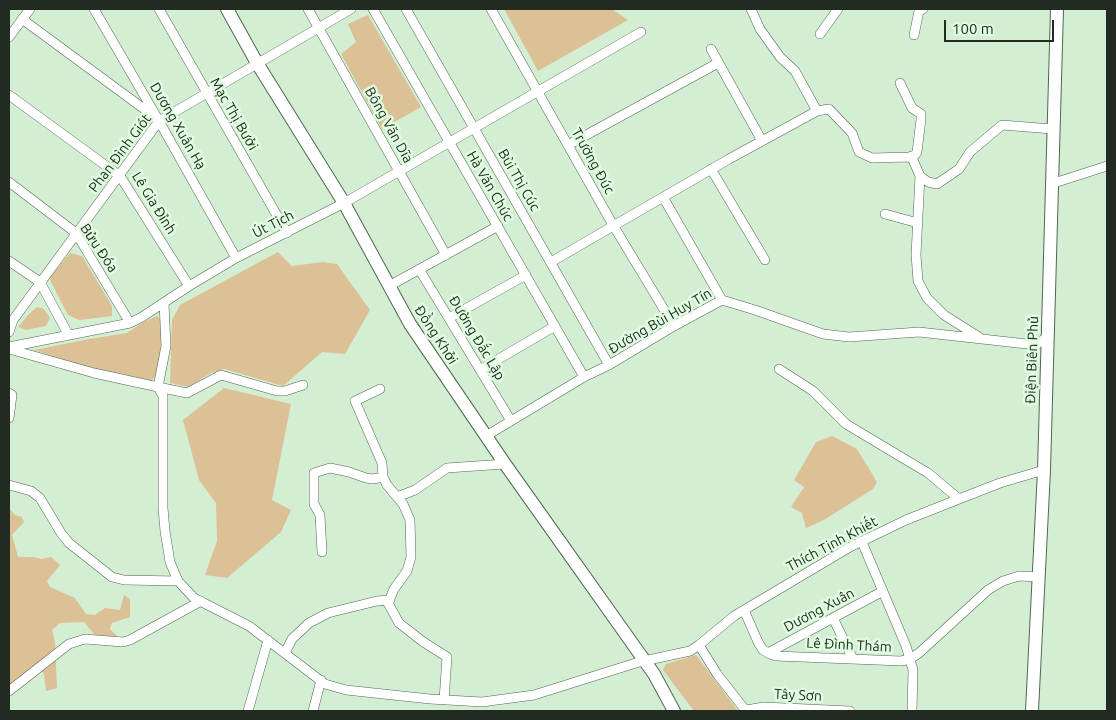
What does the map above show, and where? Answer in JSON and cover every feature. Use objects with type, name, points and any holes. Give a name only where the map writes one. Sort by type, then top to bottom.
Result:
[{"type":"street","points":[[9,37],[30,9]]},
{"type":"street","name":"Dương Xuân Hạ","points":[[94,9],[236,258]]},
{"type":"street","name":"Mạc Thị Bưởi","points":[[159,9],[286,233]]},
{"type":"street","name":"Đồng Khởi","points":[[228,9],[257,63],[344,203],[410,324],[505,464],[654,674],[674,711]]},
{"type":"street","name":"Bông Văn Dĩa","points":[[308,9],[446,255]]},
{"type":"street","name":"Phan Đình Giót","points":[[9,332],[13,320],[40,282],[159,121],[351,9]]},
{"type":"street","name":"Hà Văn Chúc","points":[[373,9],[584,377]]},
{"type":"street","name":"Bùi Thị Cúc","points":[[406,9],[609,366]]},
{"type":"street","name":"Trường Đúc","points":[[491,9],[613,225],[674,326]]},
{"type":"street","points":[[751,9],[760,29],[780,57],[795,71],[817,111]]},
{"type":"street","points":[[820,34],[838,9]]},
{"type":"street","points":[[914,35],[919,11],[923,9]]},
{"type":"street","name":"Điện Biên Phủ","points":[[1032,711],[1044,470],[1056,9]]},
{"type":"street","points":[[22,19],[159,121]]},
{"type":"street","name":"Út Tịch","points":[[9,348],[68,334],[130,323],[236,258],[344,203],[641,32]]},
{"type":"street","points":[[711,49],[762,141]]},
{"type":"street","points":[[568,145],[718,63]]},
{"type":"street","points":[[551,262],[613,225],[817,111],[830,109],[852,133],[859,152],[872,158],[909,157],[915,155],[917,152],[921,114],[912,108],[900,83]]},
{"type":"street","name":"Lê Gia Đỉnh","points":[[9,96],[120,176],[188,286]]},
{"type":"street","points":[[920,176],[928,182],[937,184],[948,178],[959,169],[974,147],[1002,125],[1052,130]]},
{"type":"street","points":[[909,157],[913,160],[920,176],[916,255],[918,281],[927,298],[944,315],[980,338]]},
{"type":"street","points":[[1051,184],[1107,166]]},
{"type":"street","points":[[711,170],[765,260]]},
{"type":"street","name":"Bửu Đóa","points":[[9,182],[76,233],[130,323]]},
{"type":"street","points":[[663,197],[722,300]]},
{"type":"street","points":[[885,214],[918,223]]},
{"type":"street","points":[[389,286],[498,226]]},
{"type":"street","points":[[9,261],[40,282],[68,334]]},
{"type":"street","name":"Đường Đắc Lập","points":[[420,269],[511,421]]},
{"type":"street","points":[[449,318],[526,275]]},
{"type":"street","name":"Đường Bùi Huy Tín","points":[[486,436],[584,377],[609,366],[674,326],[722,300],[824,334],[849,336],[919,332],[1036,345],[1048,336]]},
{"type":"street","points":[[9,485],[31,492],[40,498],[61,533],[69,542],[112,577],[124,580],[178,581],[170,562],[163,508],[162,396],[158,387],[166,346],[164,303]]},
{"type":"street","points":[[480,370],[555,326]]},
{"type":"street","points":[[9,348],[94,373],[187,393],[221,375],[276,391],[304,385]]},
{"type":"street","points":[[779,369],[813,391],[846,424],[928,473],[959,499]]},
{"type":"street","points":[[380,389],[355,401],[379,457],[382,477],[403,504],[410,520],[411,557],[408,571],[394,589],[388,604],[399,623],[447,657],[444,700]]},
{"type":"street","points":[[9,393],[12,395],[9,418]]},
{"type":"street","points":[[397,497],[415,490],[446,468],[505,464]]},
{"type":"street","points":[[322,552],[320,515],[314,504],[314,473],[330,468],[366,478],[382,477]]},
{"type":"street","name":"Thích Tịnh Khiết","points":[[178,581],[194,598],[249,626],[325,684],[346,690],[482,702],[534,695],[644,661],[690,651],[734,616],[862,542],[906,520],[959,499],[1000,483],[1044,470]]},
{"type":"street","points":[[862,542],[910,659],[913,670],[912,711]]},
{"type":"street","name":"Lê Đình Thám","points":[[768,653],[776,656],[902,661],[910,659],[988,590],[1003,581],[1019,576],[1039,577]]},
{"type":"street","name":"Dương Xuân","points":[[768,653],[883,591]]},
{"type":"street","points":[[286,653],[292,639],[309,623],[328,613],[377,600],[390,600]]},
{"type":"street","points":[[9,691],[69,644],[85,640],[123,642],[130,640],[201,601]]},
{"type":"street","points":[[744,610],[758,642],[763,650],[768,653]]},
{"type":"street","points":[[833,618],[853,659]]},
{"type":"street","points":[[248,711],[268,640]]},
{"type":"street","name":"Tây Sơn","points":[[699,645],[717,674],[746,710],[764,708],[850,711]]},
{"type":"street","points":[[313,711],[321,680]]},
{"type":"shaded area","points":[[504,9],[612,9],[628,20],[538,71]]},
{"type":"shaded area","points":[[368,15],[421,107],[382,129],[341,54],[356,42],[348,24]]},
{"type":"shaded area","points":[[278,252],[292,266],[323,262],[337,264],[370,310],[345,354],[322,352],[283,386],[224,369],[211,373],[188,387],[170,383],[172,320],[180,305]]},
{"type":"shaded area","points":[[70,253],[82,256],[112,306],[112,316],[79,320],[68,315],[50,277]]},
{"type":"shaded area","points":[[37,307],[44,309],[50,318],[46,326],[26,330],[18,327],[28,315]]},
{"type":"shaded area","points":[[157,316],[163,322],[158,375],[149,382],[93,369],[34,350],[127,333]]},
{"type":"shaded area","points":[[224,388],[291,404],[272,500],[291,510],[281,532],[227,578],[205,575],[217,541],[216,503],[199,480],[183,420]]},
{"type":"shaded area","points":[[832,436],[857,449],[877,482],[873,489],[824,520],[806,528],[802,513],[791,507],[804,487],[794,480],[816,442]]},
{"type":"shaded area","points":[[9,508],[15,515],[22,517],[24,522],[12,535],[18,557],[41,559],[51,557],[60,565],[47,581],[50,587],[75,598],[86,614],[95,615],[105,608],[120,610],[124,595],[130,599],[130,617],[112,623],[110,629],[118,637],[114,647],[101,642],[84,622],[60,623],[52,630],[55,642],[57,688],[46,691],[44,674],[38,667],[14,689],[9,685]]},
{"type":"shaded area","points":[[696,655],[738,711],[694,711],[663,670],[666,664]]}]
